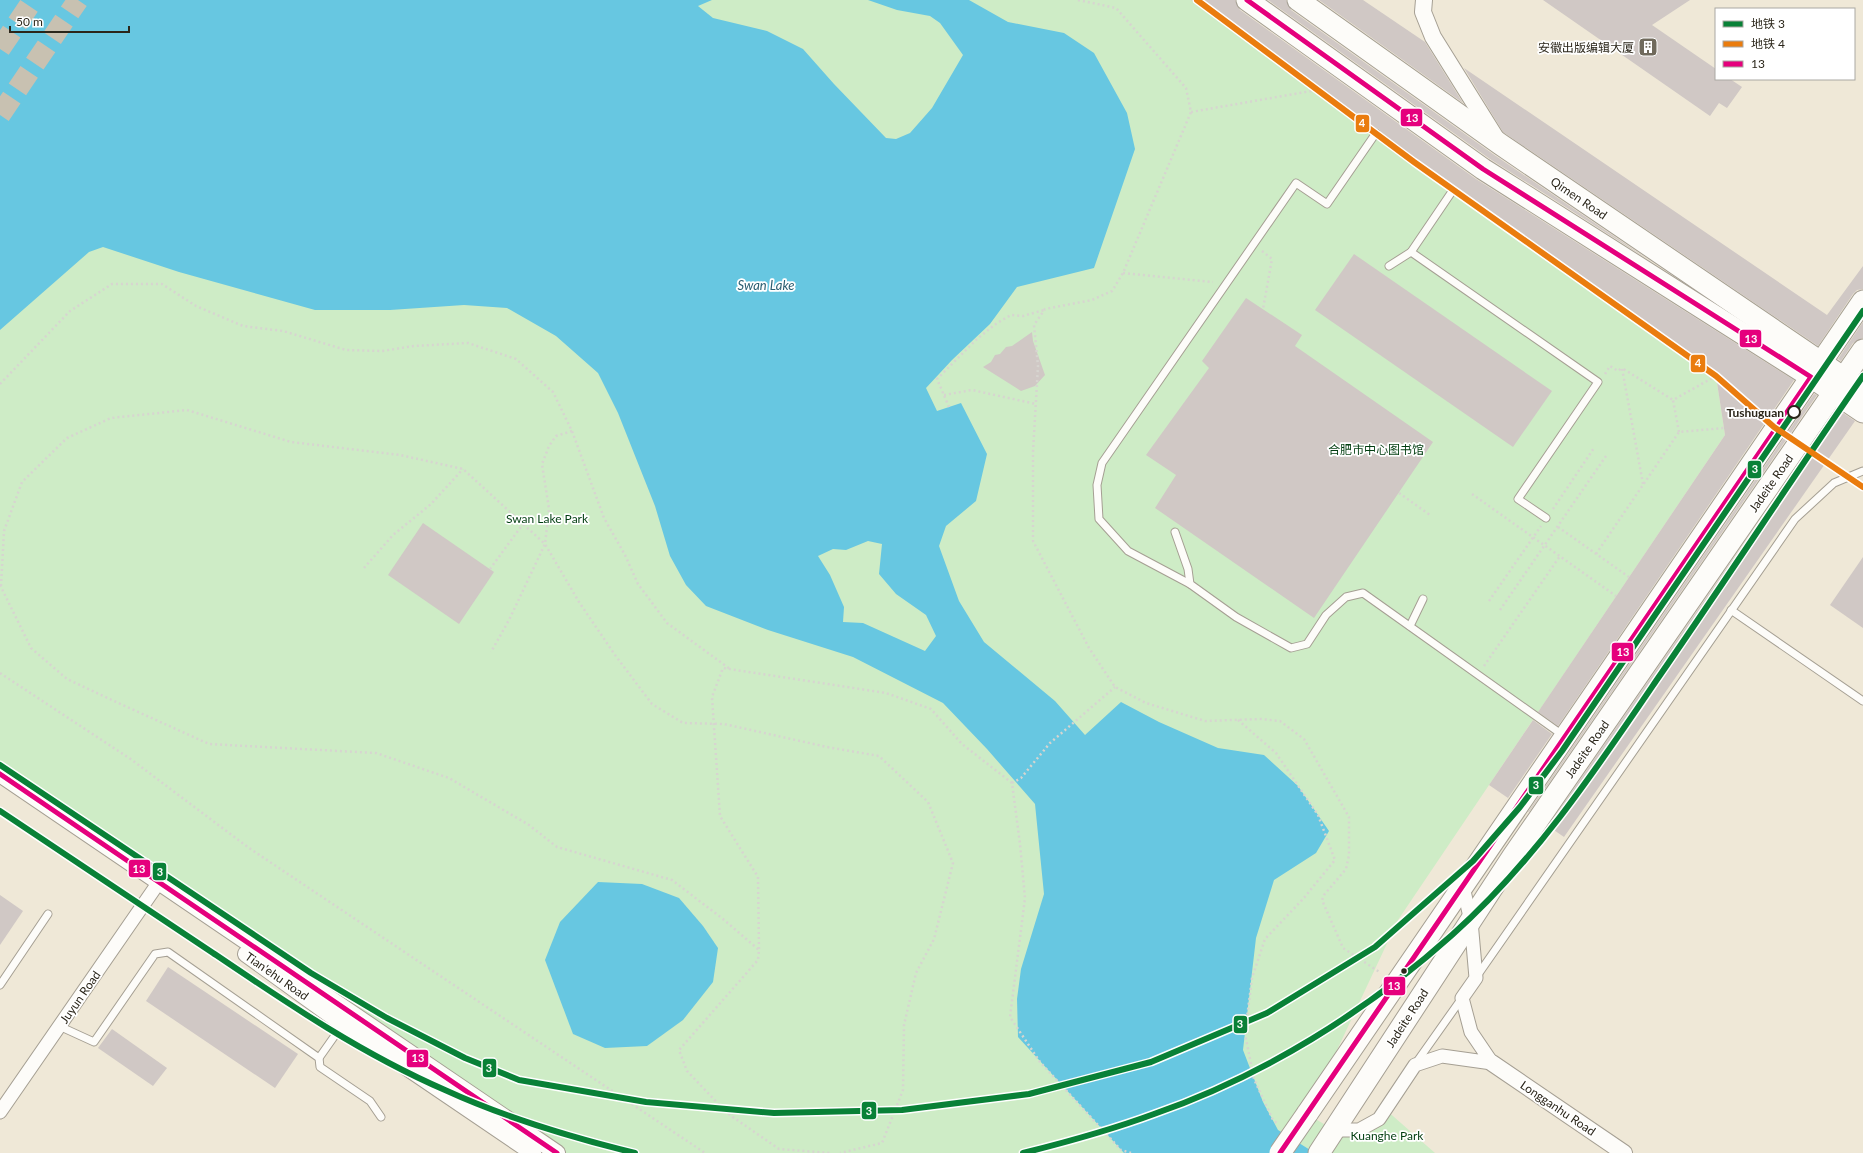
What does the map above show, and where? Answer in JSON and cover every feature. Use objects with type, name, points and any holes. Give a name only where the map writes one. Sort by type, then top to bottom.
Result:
[{"type":"main road","name":"Qimen Road","points":[[1247,0],[1483,169],[1816,370],[1839,385],[1863,412]]},
{"type":"main road","name":"Qimen Road","points":[[1298,0],[1816,370]]},
{"type":"main road","name":"Jadeite Road","points":[[1280,1153],[1863,301]]},
{"type":"main road","name":"Jadeite Road","points":[[1319,1153],[1518,849],[1863,350]]},
{"type":"main road","name":"Qimen Road","points":[[1839,385],[1863,391]]},
{"type":"street","points":[[1424,0],[1424,12],[1433,37],[1500,144]]},
{"type":"street","name":"Tian'ehu Road","points":[[0,774],[157,886],[343,1024],[533,1153]]},
{"type":"street","name":"Tian'ehu Road","points":[[0,786],[157,886],[557,1153]]},
{"type":"street","name":"Juyun Road","points":[[0,1110],[157,886]]},
{"type":"street","points":[[1463,887],[1471,921],[1476,978],[1462,998],[1471,1032],[1492,1063]]},
{"type":"street","points":[[1334,1130],[1359,1130],[1379,1119],[1415,1065],[1442,1056],[1492,1063]]},
{"type":"street","name":"Longganhu Road","points":[[1492,1063],[1624,1153]]},
{"type":"lane","points":[[1376,133],[1327,204],[1296,183],[1102,462],[1097,485],[1099,519],[1128,551],[1190,584],[1236,617],[1291,648],[1307,644],[1326,615],[1346,597],[1363,593],[1566,737]]},
{"type":"lane","points":[[1390,266],[1411,252],[1451,193]]},
{"type":"lane","points":[[1411,252],[1598,382],[1518,499],[1546,518]]},
{"type":"lane","points":[[1476,978],[1795,519],[1834,483],[1863,471]]},
{"type":"lane","points":[[1175,532],[1188,569],[1190,584]]},
{"type":"lane","points":[[1410,626],[1423,599]]},
{"type":"lane","points":[[1731,610],[1863,701]]},
{"type":"lane","points":[[0,985],[48,914]]},
{"type":"lane","points":[[59,1026],[94,1042],[155,954],[168,952],[319,1058]]},
{"type":"lane","points":[[1415,1065],[1462,998]]},
{"type":"lane","points":[[343,1024],[319,1058],[320,1067],[370,1102],[381,1117]]},
{"type":"path","points":[[949,407],[937,379],[982,335],[997,323],[1011,315],[1023,316],[1045,309],[1092,300],[1112,291],[1123,273],[1192,112],[1186,88],[1116,8],[1078,0]]},
{"type":"path","points":[[1192,112],[1317,90]]},
{"type":"path","points":[[1263,309],[1272,259]]},
{"type":"path","points":[[1123,273],[1226,283]]},
{"type":"path","points":[[0,384],[70,311],[112,284],[162,284],[196,306],[243,326],[283,331],[346,350],[382,351],[414,346],[468,343],[516,359],[553,392],[572,431],[604,518],[625,555],[638,584],[667,623],[731,670]]},
{"type":"path","points":[[1045,309],[1034,325],[1038,366],[1033,452],[1033,541],[1089,648],[1115,687],[1146,703],[1205,721],[1261,719],[1280,721],[1304,739],[1350,817],[1346,869],[1324,895],[1322,900],[1343,948],[1396,984]]},
{"type":"path","points":[[1598,382],[1610,366],[1618,371],[1622,368]]},
{"type":"path","points":[[1596,554],[1679,432],[1673,400],[1622,368]]},
{"type":"path","points":[[1622,368],[1643,484]]},
{"type":"path","points":[[1673,400],[1716,376]]},
{"type":"path","points":[[944,395],[972,390],[1036,404]]},
{"type":"path","points":[[759,950],[723,919],[672,880],[557,847],[529,825],[449,778],[376,753],[209,744],[67,679],[31,648],[0,586],[4,531],[22,482],[67,438],[111,418],[187,410],[291,442],[400,455],[464,469],[545,544],[583,608],[615,655],[652,704],[683,723],[724,724],[827,747],[879,756],[928,802],[953,863],[934,939],[916,973],[904,1025],[903,1090],[882,1143],[840,1153]]},
{"type":"path","points":[[1679,432],[1724,428]]},
{"type":"path","points":[[491,652],[545,544],[549,509],[542,464],[548,446],[556,436],[572,431]]},
{"type":"path","points":[[1562,495],[1594,448]]},
{"type":"path","points":[[1500,610],[1546,546],[1606,456]]},
{"type":"path","points":[[364,568],[394,535],[431,504],[464,469]]},
{"type":"path","points":[[1399,493],[1430,515]]},
{"type":"path","points":[[1472,494],[1616,596]]},
{"type":"path","points":[[1546,518],[1629,577]]},
{"type":"path","points":[[490,569],[523,524]]},
{"type":"path","points":[[1488,601],[1520,556]]},
{"type":"path","points":[[1478,675],[1560,556]]},
{"type":"path","points":[[830,1153],[779,1149],[727,1113],[687,1071],[679,1050],[758,960],[758,877],[720,816],[712,724],[712,697],[723,668],[886,693],[931,709],[962,744],[1012,783],[1025,898],[1010,1017],[1040,1062],[1121,1150],[1131,1153]]},
{"type":"path","points":[[0,673],[132,760],[250,848],[705,1153]]},
{"type":"path","points":[[1012,783],[1021,778],[1050,743],[1115,687]]},
{"type":"path","points":[[1238,720],[1276,753],[1318,815],[1335,860],[1303,899],[1265,939],[1252,978],[1245,1034],[1254,1079],[1273,1120],[1280,1125]]},
{"type":"green space","name":"Swan Lake Park","points":[[0,0],[1193,0],[1716,376],[1725,435],[1398,920],[1307,1114],[1334,1130],[1359,1130],[1385,1109],[1435,1153],[557,1153],[0,774]]},
{"type":"water","name":"Swan Lake","points":[[0,0],[712,0],[698,6],[713,18],[767,31],[803,49],[886,138],[896,139],[910,133],[932,108],[963,55],[940,23],[930,16],[897,10],[868,0],[969,0],[1008,22],[1064,33],[1094,53],[1127,113],[1135,149],[1094,268],[1017,287],[990,324],[952,360],[926,388],[937,411],[961,403],[987,454],[976,501],[946,526],[939,546],[959,601],[984,642],[1055,701],[1085,735],[1121,702],[1159,722],[1218,748],[1264,755],[1298,786],[1329,831],[1316,853],[1274,880],[1256,938],[1243,1050],[1263,1102],[1278,1130],[1315,1153],[1124,1153],[1018,1037],[1017,999],[1021,969],[1044,894],[1035,804],[987,749],[943,703],[853,657],[768,630],[706,606],[686,585],[670,556],[655,506],[618,413],[598,373],[556,336],[507,308],[464,305],[390,310],[315,310],[179,272],[103,247],[89,252],[0,330]],"holes":[[[868,541],[882,544],[879,574],[896,594],[926,615],[936,636],[925,651],[863,623],[843,622],[844,607],[830,575],[818,556],[833,549],[846,550]]]},
{"type":"water","points":[[598,882],[642,884],[679,898],[703,926],[718,948],[713,982],[683,1020],[647,1046],[605,1048],[573,1034],[545,960],[560,922]]},
{"type":"building","points":[[1191,0],[1235,0],[1240,10],[1476,179],[1794,380],[1558,726],[1538,712],[1725,435],[1716,376],[1380,137],[1381,133],[1379,129],[1374,128],[1371,131]]},
{"type":"building","points":[[1268,0],[1286,0],[1291,10],[1493,154],[1652,262],[1490,159]]},
{"type":"building","points":[[1319,0],[1363,0],[1425,42],[1463,103]]},
{"type":"building","name":"安徽出版编辑大厦","points":[[1543,0],[1690,0],[1652,25],[1715,68],[1715,80],[1732,80],[1742,87],[1727,108],[1719,103],[1710,116]]},
{"type":"building","points":[[1464,68],[1827,315],[1863,266],[1863,289],[1857,290],[1853,294],[1818,346],[1503,132]]},
{"type":"building","points":[[1354,254],[1552,391],[1513,447],[1315,310]]},
{"type":"building","points":[[1246,298],[1302,335],[1295,346],[1433,442],[1314,618],[1155,508],[1176,475],[1146,455],[1209,368],[1202,361]]},
{"type":"building","points":[[1863,322],[1863,338],[1853,343],[1841,361],[1838,359]]},
{"type":"building","points":[[1032,332],[1033,341],[1045,375],[1035,386],[1021,391],[983,367],[991,362],[995,355],[1000,354],[1006,347],[1012,346]]},
{"type":"building","points":[[1814,394],[1817,395],[1528,812]]},
{"type":"building","points":[[1837,409],[1855,421],[1564,837],[1548,826]]},
{"type":"building","points":[[423,523],[494,572],[459,624],[388,575]]},
{"type":"building","points":[[1863,557],[1863,628],[1830,605]]},
{"type":"building","points":[[1533,720],[1552,734],[1508,798],[1489,785]]},
{"type":"building","points":[[0,895],[23,911],[0,945]]},
{"type":"building","points":[[168,967],[298,1054],[275,1088],[146,1001]]},
{"type":"building","points":[[112,1029],[167,1068],[153,1086],[98,1048]]},
{"type":"tunnel","points":[[0,49],[33,0]]},
{"type":"tunnel","points":[[0,115],[78,0]]},
{"type":"metro line","name":"4","points":[[1197,0],[1414,162],[1716,376],[1774,427],[1863,487]]},
{"type":"metro line","name":"3","points":[[0,765],[311,973],[387,1018],[465,1058],[519,1080],[646,1102],[774,1113],[902,1110],[1029,1094],[1151,1062],[1267,1013],[1375,947],[1473,861],[1520,807],[1562,751],[1863,311]]},
{"type":"metro line","name":"3","points":[[1023,1153],[1056,1145],[1138,1120],[1195,1099],[1274,1061],[1349,1015],[1419,963],[1452,935],[1482,907],[1510,877],[1562,814],[1586,782],[1863,376]]},
{"type":"metro line","name":"3","points":[[0,811],[297,1009],[384,1060],[445,1090],[515,1118],[562,1133],[635,1153]]},
{"type":"transit line","name":"13","points":[[1247,0],[1483,169],[1811,377],[1280,1153]]},
{"type":"transit line","name":"13","points":[[0,774],[557,1153]]},
{"type":"place","name":"安徽出版编辑大厦","points":[[1648,47]]},
{"type":"place","name":"Tushuguan","points":[[1794,412]]},
{"type":"park label","name":"合肥市中心图书馆","points":[[1376,449]]},
{"type":"park label","name":"Kuanghe Park","points":[[1387,1135]]}]
